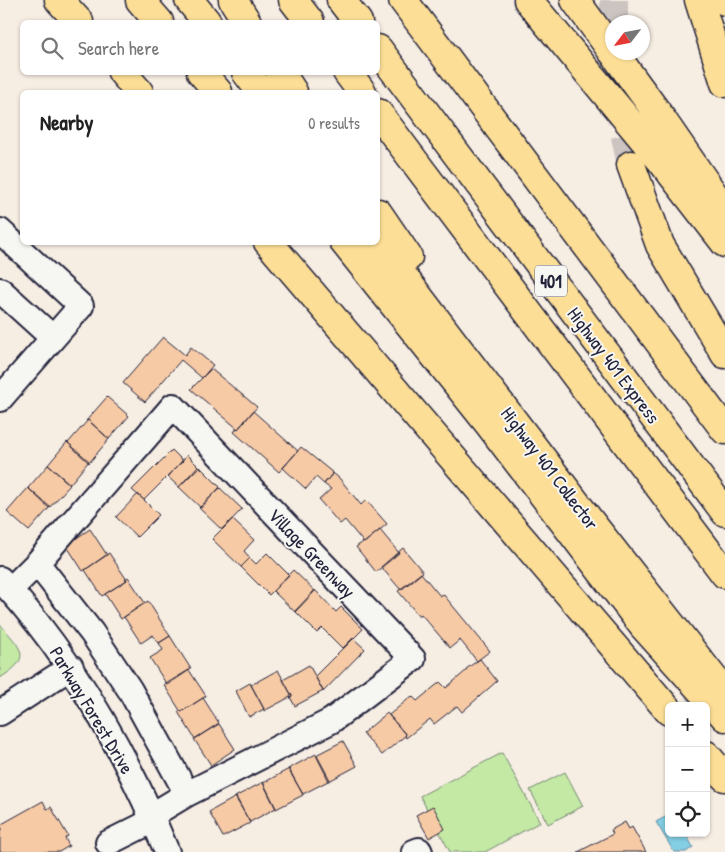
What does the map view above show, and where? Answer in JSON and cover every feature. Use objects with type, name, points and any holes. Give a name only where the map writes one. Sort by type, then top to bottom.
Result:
[{"type":"highway","points":[[59,0],[77,20]]},
{"type":"highway","points":[[140,0],[157,20]]},
{"type":"highway","points":[[190,0],[205,20]]},
{"type":"highway","points":[[233,0],[246,20]]},
{"type":"highway","points":[[293,0],[308,20]]},
{"type":"highway","points":[[341,0],[356,20]]},
{"type":"highway","name":"401","points":[[404,0],[725,430]]},
{"type":"highway","points":[[528,0],[660,159],[725,243]]},
{"type":"highway","points":[[575,0],[605,41]]},
{"type":"highway","points":[[699,0],[725,83]]},
{"type":"highway","name":"Highway 401 Express","points":[[380,52],[725,512]]},
{"type":"highway","points":[[619,60],[725,212]]},
{"type":"highway","points":[[125,75],[137,90]]},
{"type":"highway","points":[[204,75],[216,90]]},
{"type":"highway","points":[[248,75],[260,90]]},
{"type":"highway","points":[[282,75],[292,90]]},
{"type":"highway","points":[[349,75],[360,90]]},
{"type":"highway","points":[[380,116],[725,574]]},
{"type":"highway","points":[[631,165],[660,245],[725,354]]},
{"type":"highway","points":[[380,216],[589,520]]},
{"type":"highway","points":[[271,245],[665,706]]},
{"type":"highway","points":[[346,245],[489,424],[644,627],[725,717]]},
{"type":"highway","name":"Highway 401 Collector","points":[[379,245],[589,520],[725,693]]},
{"type":"highway","points":[[710,760],[725,777]]},
{"type":"street","points":[[0,231],[81,306],[0,400]]},
{"type":"street","points":[[0,290],[53,338]]},
{"type":"street","name":"Village Greenway","points":[[5,584],[37,563],[173,406],[413,659],[331,721],[187,794],[152,815],[144,825],[108,843]]},
{"type":"street","points":[[37,563],[92,633],[130,690],[187,794]]},
{"type":"street","name":"Parkway Forest Drive","points":[[5,584],[71,667],[124,757],[152,815],[167,852]]},
{"type":"street","points":[[0,713],[71,667]]},
{"type":"street","points":[[414,852],[418,850],[420,852]]},
{"type":"green space","points":[[0,624],[14,640],[21,652],[17,664],[11,671],[0,678]]},
{"type":"green space","points":[[502,753],[540,822],[485,852],[450,852],[420,796]]},
{"type":"green space","points":[[565,772],[583,806],[548,824],[530,790]]},
{"type":"water","points":[[665,817],[665,837],[656,822]]},
{"type":"water","points":[[665,837],[687,837],[693,847],[686,852],[674,852]]},
{"type":"building","points":[[163,337],[185,355],[191,347],[213,365],[202,378],[181,360],[145,402],[123,383]]},
{"type":"building","points":[[211,369],[257,407],[238,429],[191,389]]},
{"type":"building","points":[[107,397],[129,416],[109,439],[88,420],[86,421]]},
{"type":"building","points":[[253,411],[298,451],[279,472],[234,432]]},
{"type":"building","points":[[88,420],[109,439],[89,463],[68,443]]},
{"type":"building","points":[[67,442],[89,461],[70,484],[47,466]]},
{"type":"building","points":[[301,447],[333,473],[324,484],[316,477],[306,489],[283,468]]},
{"type":"building","points":[[172,450],[183,461],[144,500],[132,490]]},
{"type":"building","points":[[187,455],[199,467],[179,487],[168,477]]},
{"type":"building","points":[[48,465],[70,485],[49,508],[28,488]]},
{"type":"building","points":[[198,466],[220,487],[201,508],[179,487]]},
{"type":"building","points":[[333,473],[361,505],[366,500],[387,524],[364,543],[345,520],[340,524],[319,500],[331,489],[324,484]]},
{"type":"building","points":[[28,488],[50,507],[29,531],[7,512]]},
{"type":"building","points":[[220,488],[242,509],[222,530],[199,508]]},
{"type":"building","points":[[138,494],[159,515],[137,537],[116,517]]},
{"type":"building","points":[[232,519],[254,540],[244,551],[250,558],[241,567],[212,539]]},
{"type":"building","points":[[90,529],[107,555],[83,571],[66,545]]},
{"type":"building","points":[[380,530],[399,553],[376,572],[356,547]]},
{"type":"building","points":[[403,548],[423,572],[401,590],[381,567]]},
{"type":"building","points":[[109,553],[127,580],[102,596],[85,570]]},
{"type":"building","points":[[267,553],[289,575],[269,595],[241,567],[250,558],[256,564]]},
{"type":"building","points":[[293,570],[315,591],[295,612],[273,591]]},
{"type":"building","points":[[421,573],[440,596],[443,594],[490,651],[477,661],[460,640],[450,648],[398,591]]},
{"type":"building","points":[[128,577],[145,603],[121,619],[105,594],[127,580],[125,579]]},
{"type":"building","points":[[315,590],[336,612],[341,607],[363,629],[343,649],[322,628],[317,633],[295,611]]},
{"type":"building","points":[[148,601],[170,636],[159,643],[153,635],[141,643],[124,617]]},
{"type":"building","points":[[170,636],[191,669],[167,685],[150,658],[163,650],[159,643]]},
{"type":"building","points":[[353,638],[365,649],[323,692],[315,676]]},
{"type":"building","points":[[480,659],[497,681],[462,712],[457,706],[434,724],[430,719],[406,738],[406,735],[389,715],[412,696],[417,701],[440,682],[446,688]]},
{"type":"building","points":[[309,665],[323,691],[295,706],[283,680]]},
{"type":"building","points":[[189,670],[206,696],[181,712],[164,685]]},
{"type":"building","points":[[278,670],[292,696],[264,711],[251,685]]},
{"type":"building","points":[[250,683],[264,709],[249,717],[236,691]]},
{"type":"building","points":[[203,698],[219,723],[195,739],[178,712]]},
{"type":"building","points":[[387,713],[406,735],[382,755],[363,733]]},
{"type":"building","points":[[219,724],[235,749],[211,765],[194,739]]},
{"type":"building","points":[[343,741],[357,766],[329,781],[316,755]]},
{"type":"building","points":[[316,754],[330,780],[303,794],[288,769]]},
{"type":"building","points":[[289,769],[303,795],[276,809],[263,783]]},
{"type":"building","points":[[263,782],[276,808],[250,822],[235,797]]},
{"type":"building","points":[[236,797],[250,823],[223,837],[209,812]]},
{"type":"building","points":[[43,801],[47,809],[51,807],[68,836],[65,838],[69,846],[59,852],[0,852],[0,830],[2,829],[0,825]]},
{"type":"building","points":[[433,806],[445,829],[429,838],[416,815]]},
{"type":"building","points":[[625,822],[629,829],[632,827],[646,852],[578,852],[613,834],[611,830]]},
{"type":"tunnel","points":[[614,0],[614,15]]},
{"type":"tunnel","points":[[613,60],[613,78],[631,165]]}]
